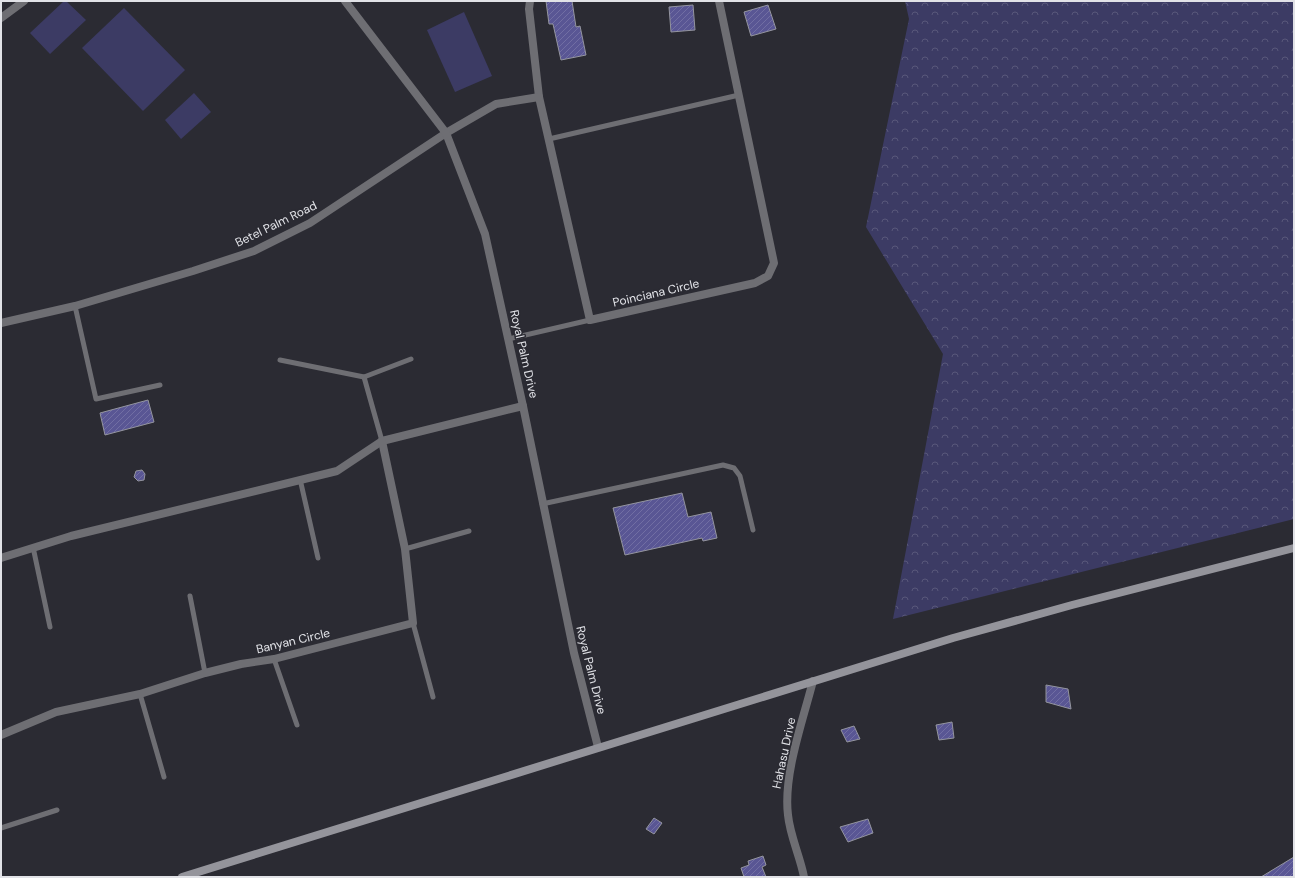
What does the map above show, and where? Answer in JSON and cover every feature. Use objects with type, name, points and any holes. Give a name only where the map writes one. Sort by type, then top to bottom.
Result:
[{"type":"main road","points":[[182,877],[598,747],[1020,619],[1294,548]]},
{"type":"street","points":[[1,18],[24,1]]},
{"type":"street","name":"Royal Palm Drive","points":[[345,1],[446,133],[485,234],[523,406],[542,504],[574,653],[598,747]]},
{"type":"street","points":[[530,1],[529,9],[539,97],[590,320]]},
{"type":"street","name":"Poinciana Circle","points":[[590,320],[755,283],[768,276],[774,263],[719,1]]},
{"type":"street","name":"Betel Palm Road","points":[[1,323],[75,306],[193,272],[254,250],[310,223],[446,133],[496,104],[539,97]]},
{"type":"street","points":[[1,558],[33,547],[300,479],[337,471],[382,441],[523,406]]},
{"type":"street","points":[[382,441],[405,549],[413,623]]},
{"type":"street","name":"Banyan Circle","points":[[1,734],[56,712],[140,694],[205,673],[241,664],[274,660],[413,623]]},
{"type":"street","name":"Hahasu Drive","points":[[804,877],[801,862],[790,828],[787,795],[797,745],[814,681]]},
{"type":"lane","points":[[549,139],[738,95]]},
{"type":"lane","points":[[75,306],[96,399],[160,384]]},
{"type":"lane","points":[[508,339],[590,320]]},
{"type":"lane","points":[[280,360],[364,377],[411,359]]},
{"type":"lane","points":[[364,377],[382,441]]},
{"type":"lane","points":[[542,504],[723,464],[734,468],[740,476],[752,530]]},
{"type":"lane","points":[[300,479],[318,558]]},
{"type":"lane","points":[[405,549],[470,531]]},
{"type":"lane","points":[[33,547],[50,627]]},
{"type":"lane","points":[[190,596],[205,673]]},
{"type":"lane","points":[[413,623],[433,697]]},
{"type":"lane","points":[[274,660],[297,725]]},
{"type":"lane","points":[[140,694],[164,777]]},
{"type":"lane","points":[[1,828],[57,810]]},
{"type":"green space","points":[[64,1],[66,1],[86,20],[50,54],[30,33]]},
{"type":"green space","points":[[905,1],[1294,1],[1294,519],[893,619],[943,354],[866,227],[909,19]]},
{"type":"green space","points":[[124,8],[185,70],[143,111],[82,48]]},
{"type":"green space","points":[[464,12],[492,76],[455,92],[427,30]]},
{"type":"green space","points":[[194,93],[211,112],[181,139],[165,120]]},
{"type":"building","points":[[546,1],[572,1],[576,27],[580,26],[586,55],[561,60],[553,24],[549,24]]},
{"type":"building","points":[[693,5],[695,30],[671,32],[669,7]]},
{"type":"building","points":[[768,5],[776,29],[751,36],[744,12]]},
{"type":"building","points":[[148,400],[154,422],[105,435],[100,413]]},
{"type":"building","points":[[142,470],[145,474],[144,480],[138,481],[134,477],[136,471]]},
{"type":"building","points":[[682,493],[688,517],[711,512],[717,538],[703,541],[702,538],[625,555],[613,508]]},
{"type":"building","points":[[1046,685],[1068,689],[1071,709],[1046,702]]},
{"type":"building","points":[[952,722],[954,738],[939,740],[936,725]]},
{"type":"building","points":[[854,726],[860,739],[847,742],[841,730]]},
{"type":"building","points":[[654,818],[662,823],[654,834],[646,829]]},
{"type":"building","points":[[868,819],[873,833],[848,842],[840,827]]},
{"type":"building","points":[[763,856],[766,865],[762,867],[766,877],[744,877],[741,868],[749,865],[748,861]]},
{"type":"building","points":[[1294,857],[1294,877],[1261,877]]}]
